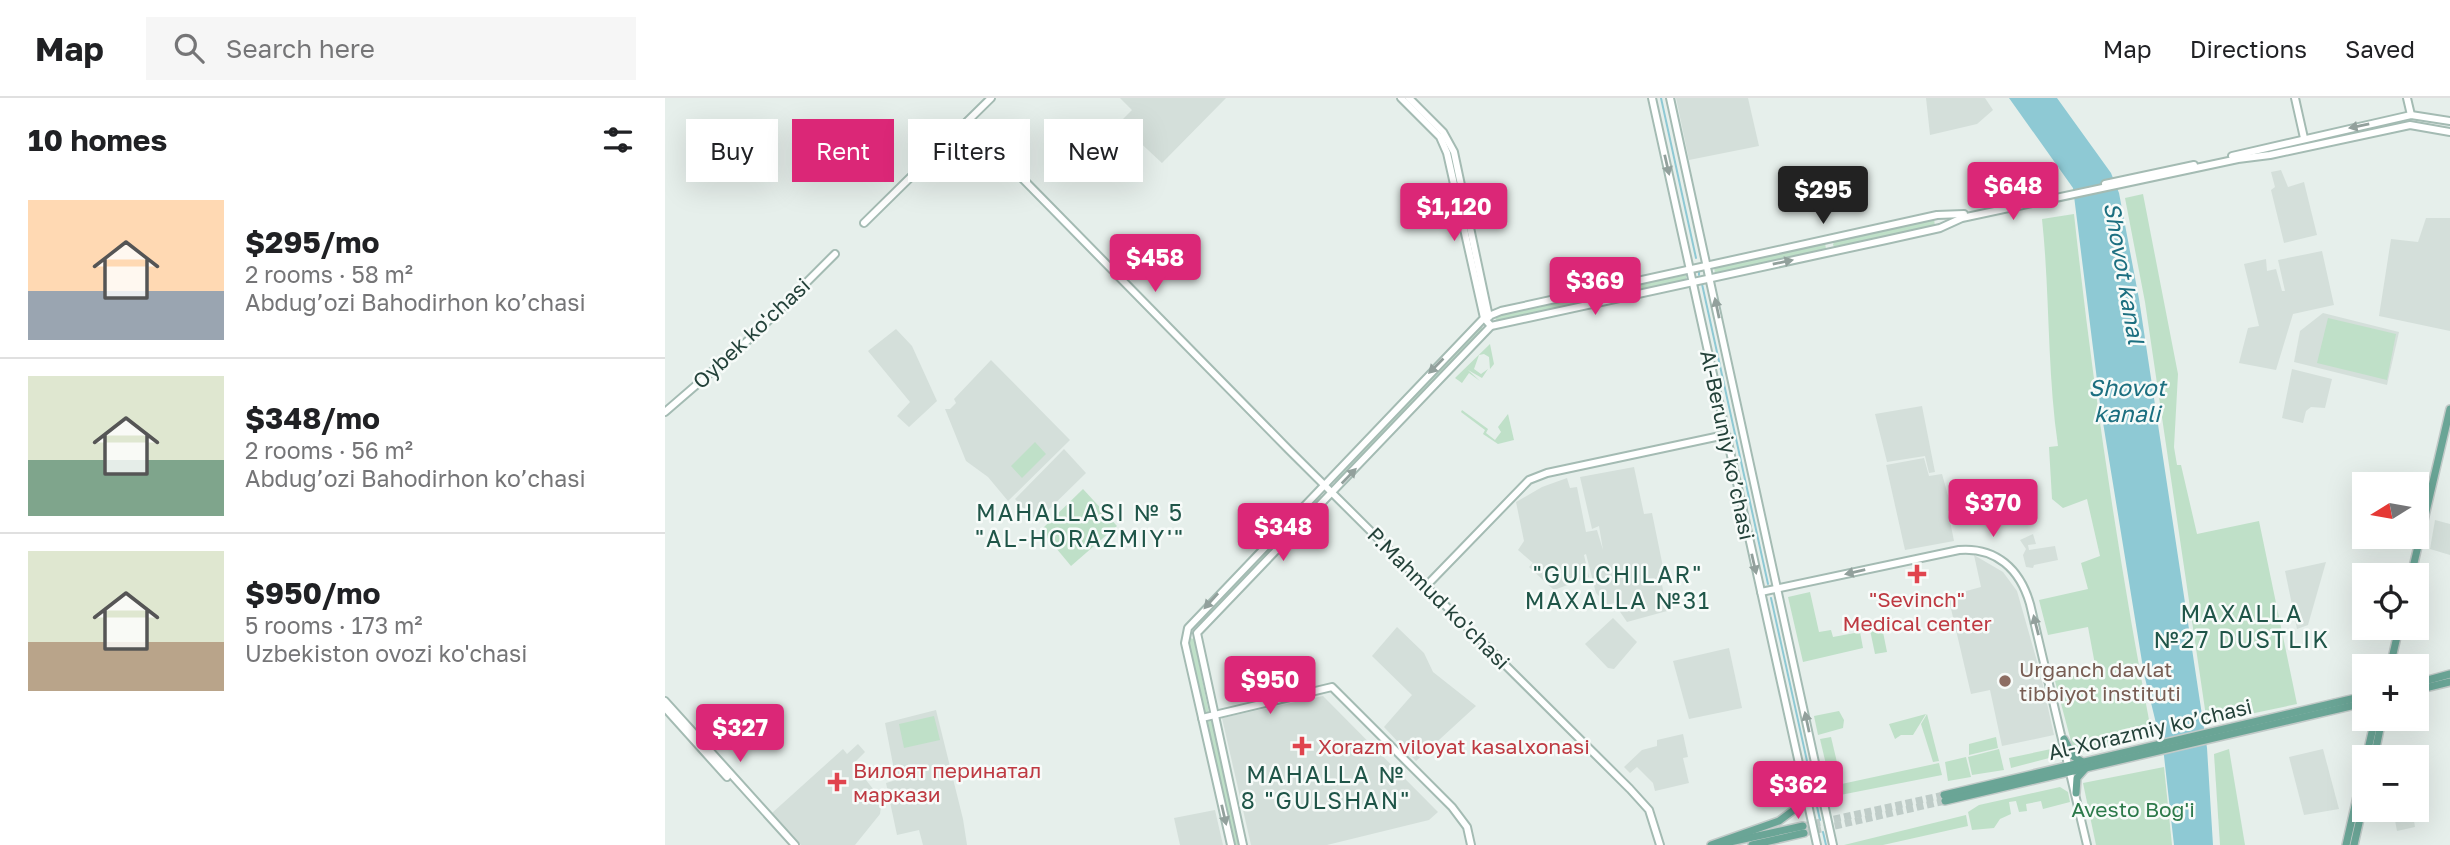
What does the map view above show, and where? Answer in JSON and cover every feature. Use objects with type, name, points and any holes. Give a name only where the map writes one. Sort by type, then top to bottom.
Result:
[{"type":"main road","points":[[970,119],[991,98]]},
{"type":"main road","points":[[1401,98],[1440,137],[1451,153]]},
{"type":"main road","points":[[1409,98],[1443,132],[1451,153],[1486,317],[1491,326]]},
{"type":"main road","name":"Al-Beruniy ko’chasi","points":[[1652,98],[1817,845]]},
{"type":"main road","name":"Al-Beruniy ko’chasi","points":[[1670,98],[1833,845]]},
{"type":"main road","points":[[2295,98],[2304,138]]},
{"type":"main road","points":[[2407,98],[2411,115]]},
{"type":"main road","points":[[2148,177],[2304,138],[2411,115],[2450,121]]},
{"type":"main road","points":[[2384,121],[2386,130]]},
{"type":"main road","points":[[1197,633],[1491,326],[1940,228],[1962,218],[2148,177],[2410,125],[2450,132]]},
{"type":"main road","points":[[865,223],[908,180]]},
{"type":"main road","name":"P.Mahmud ko'chasi","points":[[1026,182],[1630,789],[1649,810],[1660,845]]},
{"type":"main road","points":[[1231,845],[1185,643],[1188,628],[1486,317],[1689,268],[1937,215],[1961,215],[2058,197]]},
{"type":"main road","name":"Oybek ko'chasi","points":[[665,412],[753,336],[835,254]]},
{"type":"main road","points":[[2414,563],[2450,409]]},
{"type":"main road","points":[[1431,581],[1529,480],[1547,473],[1725,435]]},
{"type":"main road","points":[[1761,592],[1959,550],[1982,550],[1998,556],[2015,571],[2027,592],[2087,845]]},
{"type":"main road","points":[[1188,628],[1197,633]]},
{"type":"main road","points":[[1197,633],[1243,845]]},
{"type":"main road","points":[[2429,680],[2450,674]]},
{"type":"main road","points":[[2429,687],[2450,682]]},
{"type":"main road","points":[[1202,718],[1332,687],[1452,807],[1467,827],[1471,845]]},
{"type":"main road","name":"Al-Xorazmiy ko’chasi","points":[[2232,732],[2352,699]]},
{"type":"main road","points":[[665,701],[792,845]]},
{"type":"main road","name":"Al-Xorazmiy ko’chasi","points":[[1945,798],[2352,706]]},
{"type":"main road","points":[[665,708],[792,845]]},
{"type":"main road","points":[[2064,739],[2073,756],[2085,766],[2077,778],[2076,793]]},
{"type":"main road","points":[[1711,845],[1779,821],[1806,796]]},
{"type":"main road","points":[[2346,845],[2352,819]]},
{"type":"main road","points":[[2354,845],[2359,822]]},
{"type":"main road","points":[[1719,845],[1803,830],[1752,845]]},
{"type":"shaded area","points":[[1120,98],[1226,98],[1162,163],[1143,145],[1143,119],[1123,119],[1132,110]]},
{"type":"shaded area","points":[[1676,98],[1748,98],[1759,146],[1689,160]]},
{"type":"shaded area","points":[[1926,98],[1985,98],[1993,110],[1977,124],[1930,135]]},
{"type":"shaded area","points":[[2281,170],[2288,187],[2304,182],[2317,235],[2284,243],[2271,190],[2275,187],[2271,172]]},
{"type":"shaded area","points":[[2426,218],[2450,218],[2450,331],[2379,316],[2391,239],[2418,242]]},
{"type":"shaded area","points":[[2322,251],[2334,305],[2293,314],[2276,370],[2239,363],[2248,328],[2259,326],[2244,264],[2266,259],[2267,271],[2276,269],[2282,291],[2285,291],[2278,260]]},
{"type":"shaded area","points":[[2323,313],[2399,332],[2387,385],[2294,362],[2300,331]]},
{"type":"shaded area","points":[[896,329],[912,346],[937,401],[909,427],[897,416],[910,402],[868,351]]},
{"type":"shaded area","points":[[991,360],[1070,440],[1008,501],[988,477],[966,461],[945,409],[950,409],[956,403],[954,399]]},
{"type":"shaded area","points":[[2292,369],[2332,379],[2325,408],[2311,407],[2306,411],[2303,423],[2282,418]]},
{"type":"shaded area","points":[[1922,406],[1935,472],[1929,473],[1925,456],[1887,462],[1875,414]]},
{"type":"shaded area","points":[[1064,449],[1086,473],[1036,522],[1015,499]]},
{"type":"shaded area","points":[[1924,458],[1929,476],[1942,474],[1952,510],[1948,511],[1954,541],[1905,550],[1886,465]]},
{"type":"shaded area","points":[[1634,467],[1644,514],[1652,513],[1663,567],[1659,569],[1667,611],[1627,622],[1614,603],[1608,605],[1596,593],[1586,554],[1584,555],[1589,577],[1554,590],[1529,567],[1533,563],[1518,550],[1524,541],[1516,502],[1542,487],[1567,478],[1570,488],[1577,487],[1586,532],[1597,530],[1603,550],[1599,526],[1592,529],[1580,477]]},
{"type":"shaded area","points":[[2435,520],[2450,524],[2450,555],[2430,549]]},
{"type":"shaded area","points":[[2033,534],[2036,544],[2028,545],[2029,550],[2055,546],[2058,560],[2034,565],[2033,568],[2026,567],[2023,555],[2026,549],[2020,540]]},
{"type":"shaded area","name":"Urganch davlat tibbiyot instituti","points":[[1974,555],[2003,572],[2017,591],[2040,672],[2054,735],[2002,746],[1990,690],[1971,694],[1948,596],[1981,587]]},
{"type":"shaded area","points":[[2326,562],[2308,625],[2297,629],[2285,571]]},
{"type":"shaded area","points":[[1613,618],[1637,642],[1614,669],[1608,668],[1585,644]]},
{"type":"shaded area","points":[[1397,627],[1424,653],[1433,672],[1476,706],[1416,761],[1384,727],[1412,695],[1372,656]]},
{"type":"shaded area","points":[[1729,648],[1742,708],[1689,719],[1673,661]]},
{"type":"shaded area","name":"Xorazm viloyat kasalxonasi","points":[[1323,696],[1438,812],[1429,820],[1327,845],[1251,845],[1222,718]]},
{"type":"shaded area","points":[[936,710],[967,845],[923,845],[919,830],[897,835],[886,783],[896,780],[885,723]]},
{"type":"shaded area","points":[[1683,734],[1688,757],[1683,758],[1689,783],[1655,791],[1653,783],[1637,767],[1630,773],[1624,767],[1642,750],[1657,746],[1657,740]]},
{"type":"shaded area","name":"Вилоят перинатал маркази","points":[[858,744],[865,752],[853,764],[882,800],[880,814],[855,845],[801,845],[772,813],[843,749],[847,754]]},
{"type":"shaded area","points":[[2323,749],[2339,809],[2304,815],[2289,757]]},
{"type":"shaded area","points":[[1215,810],[1223,845],[1180,845],[1174,818]]},
{"type":"shaded area","points":[[2395,822],[2414,822],[2415,827],[2397,831]]},
{"type":"green space","points":[[2143,194],[2178,374],[2174,447],[2177,465],[2181,465],[2197,534],[2259,521],[2297,704],[2207,723],[2145,302],[2125,198]]},
{"type":"green space","points":[[2074,214],[2108,476],[2152,736],[2082,752],[2072,745],[2055,681],[2096,670],[2088,627],[2048,635],[2039,600],[2088,589],[2081,563],[2100,556],[2087,499],[2063,508],[2052,499],[2049,447],[2058,446],[2042,219]]},
{"type":"green space","points":[[1934,219],[1935,226],[1835,248],[1833,245],[1834,241]]},
{"type":"green space","points":[[1825,243],[1826,249],[1715,274],[1714,267]]},
{"type":"green space","points":[[1686,275],[1686,280],[1497,321],[1494,316]]},
{"type":"green space","points":[[2328,318],[2396,334],[2387,380],[2317,363]]},
{"type":"green space","points":[[1481,326],[1484,330],[1338,484],[1333,480]]},
{"type":"green space","points":[[1490,344],[1494,364],[1490,369],[1489,357],[1484,354],[1479,355],[1474,369],[1481,374],[1488,369],[1482,378],[1468,370],[1480,381],[1469,373],[1462,383],[1455,378]]},
{"type":"green space","points":[[1462,410],[1488,429],[1486,433],[1495,440],[1501,432],[1498,427],[1508,414],[1514,440],[1498,444],[1483,434],[1485,430],[1461,412]]},
{"type":"green space","points":[[1035,442],[1046,454],[1022,478],[1011,466]]},
{"type":"green space","points":[[1083,489],[1117,526],[1071,566],[1041,530]]},
{"type":"green space","points":[[1320,495],[1324,499],[1200,624],[1199,620]]},
{"type":"green space","points":[[1810,592],[1819,632],[1831,630],[1833,637],[1860,632],[1863,648],[1803,662],[1788,597]]},
{"type":"green space","points":[[1882,627],[1887,652],[1875,654],[1870,630]]},
{"type":"green space","points":[[1190,638],[1194,639],[1209,713],[1204,713],[1188,641]]},
{"type":"green space","points":[[1839,711],[1844,720],[1843,728],[1818,735],[1814,716]]},
{"type":"green space","points":[[1926,714],[1913,735],[1901,735],[1895,739],[1889,724]]},
{"type":"green space","points":[[1927,714],[1939,761],[1933,762],[1921,724]]},
{"type":"green space","points":[[934,716],[940,740],[904,748],[899,724]]},
{"type":"green space","points":[[1210,719],[1240,845],[1234,845],[1206,721]]},
{"type":"green space","points":[[1831,737],[1840,775],[1829,777],[1820,739]]},
{"type":"green space","points":[[1996,737],[1998,748],[1969,755],[1969,744]]},
{"type":"green space","points":[[2056,748],[2053,757],[2011,768],[2009,758]]},
{"type":"green space","points":[[1999,749],[2004,770],[1972,775],[1968,757]]},
{"type":"green space","points":[[2229,749],[2245,845],[2220,845],[2214,754]]},
{"type":"green space","points":[[1966,757],[1971,777],[1948,781],[1945,762]]},
{"type":"green space","points":[[1939,763],[1942,775],[1825,798],[1823,788]]},
{"type":"green space","name":"Avesto Bog'i","points":[[2164,767],[2172,845],[2096,845],[2083,783]]},
{"type":"green space","points":[[2060,787],[2068,792],[2070,802],[2043,809],[2041,801],[2026,804],[2027,811],[2019,812],[2016,801],[2009,802],[2011,814],[2000,819],[1994,828],[1972,830],[1968,812],[1979,805]]},
{"type":"green space","points":[[1966,815],[1968,826],[1883,845],[1844,845]]},
{"type":"water","name":"Shovot kanali","points":[[2009,98],[2057,98],[2111,173],[2119,193],[2139,299],[2207,748],[2213,845],[2174,845],[2164,756],[2144,674],[2100,404],[2073,188]]},
{"type":"waterway","points":[[1661,98],[1696,258]]},
{"type":"waterway","points":[[1702,284],[1768,584]]},
{"type":"waterway","points":[[1771,598],[1820,820]]},
{"type":"waterway","points":[[1823,832],[1826,845]]},
{"type":"tunnel","points":[[1803,826],[1944,795]]},
{"type":"tunnel","points":[[1804,833],[1945,801]]},
{"type":"place","name":"\"Sevinch\" Medical center","points":[[1917,574]]},
{"type":"place","name":"Urganch davlat tibbiyot instituti","points":[[2005,681]]},
{"type":"place","name":"Xorazm viloyat kasalxonasi","points":[[1302,746]]},
{"type":"place","name":"Вилоят перинатал маркази","points":[[837,782]]},
{"type":"district","name":"MAHALLASI № 5 \"АL-HORAZMIY'\"","points":[[1080,525]]},
{"type":"district","name":"\"GULCHILAR\" MAXALLA №31","points":[[1618,587]]},
{"type":"district","name":"MAXALLA №27 DUSTLIK","points":[[2242,626]]},
{"type":"district","name":"MAHALLA № 8 \"GULSHAN\"","points":[[1326,787]]},
{"type":"water label","name":"Shovot kanal","points":[[2125,273]]}]
